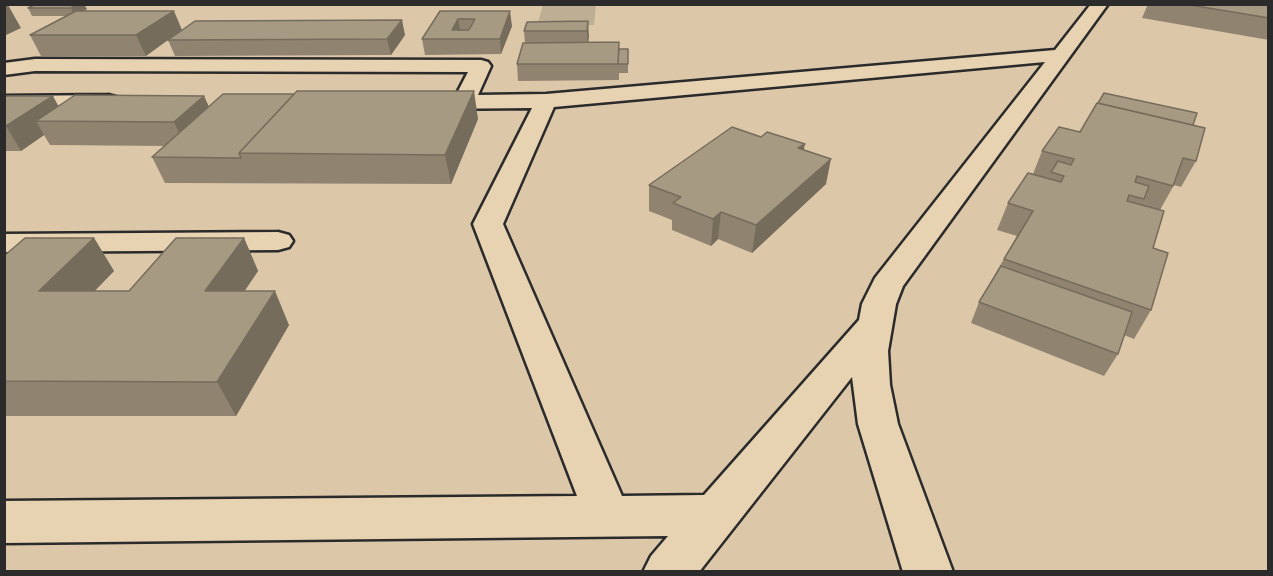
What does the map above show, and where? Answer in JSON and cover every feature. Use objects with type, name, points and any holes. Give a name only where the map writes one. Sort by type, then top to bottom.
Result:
[{"type":"street","points":[[928,572],[878,424],[872,385],[873,326],[888,285],[1101,4]]},
{"type":"street","points":[[405,102],[546,101],[1062,55]]},
{"type":"street","points":[[4,69],[35,65],[481,66],[464,102]]},
{"type":"street","points":[[546,101],[488,224],[608,516]]},
{"type":"street","points":[[4,103],[134,102]]},
{"type":"street","points":[[4,243],[278,241]]},
{"type":"street","points":[[668,572],[873,326]]},
{"type":"street","points":[[4,522],[715,515]]},
{"type":"shaded area","points":[[543,5],[596,5],[594,25],[537,26]]},
{"type":"building","points":[[36,4],[78,4],[71,8],[28,8]]},
{"type":"building","points":[[1184,4],[1269,4],[1269,18]]},
{"type":"building","points":[[76,11],[174,11],[136,35],[30,35]]},
{"type":"building","points":[[440,11],[510,11],[500,39],[422,39]],"holes":[[[458,19],[475,19],[469,30],[452,30]]]},
{"type":"building","points":[[402,20],[387,39],[168,40],[195,21]]},
{"type":"building","points":[[588,21],[587,31],[524,31],[527,22]]},
{"type":"building","points":[[619,42],[618,64],[517,64],[523,43]]},
{"type":"building","points":[[619,49],[628,49],[628,64],[618,64]]},
{"type":"building","points":[[297,91],[474,91],[445,155],[239,153]]},
{"type":"building","points":[[1104,93],[1197,113],[1193,125],[1098,103]]},
{"type":"building","points":[[223,94],[294,94],[239,153],[241,158],[152,157]]},
{"type":"building","points":[[75,95],[204,96],[174,122],[36,121]]},
{"type":"building","points":[[4,96],[53,96],[4,126]]},
{"type":"building","points":[[1097,103],[1205,128],[1196,161],[1183,158],[1173,186],[1137,176],[1135,182],[1149,186],[1144,199],[1129,195],[1127,201],[1164,211],[1153,248],[1168,253],[1151,310],[1004,259],[1033,211],[1008,203],[1028,173],[1061,182],[1064,176],[1051,172],[1058,161],[1071,165],[1074,159],[1042,151],[1059,127],[1080,132]]},
{"type":"building","points":[[732,127],[761,137],[767,132],[805,144],[798,148],[831,159],[756,225],[721,212],[713,219],[673,203],[681,197],[649,185]]},
{"type":"building","points":[[25,238],[94,238],[39,291],[129,291],[176,238],[244,238],[205,291],[275,291],[217,382],[4,381],[4,256]]},
{"type":"building","points":[[1001,266],[1132,312],[1118,354],[979,302]]}]
